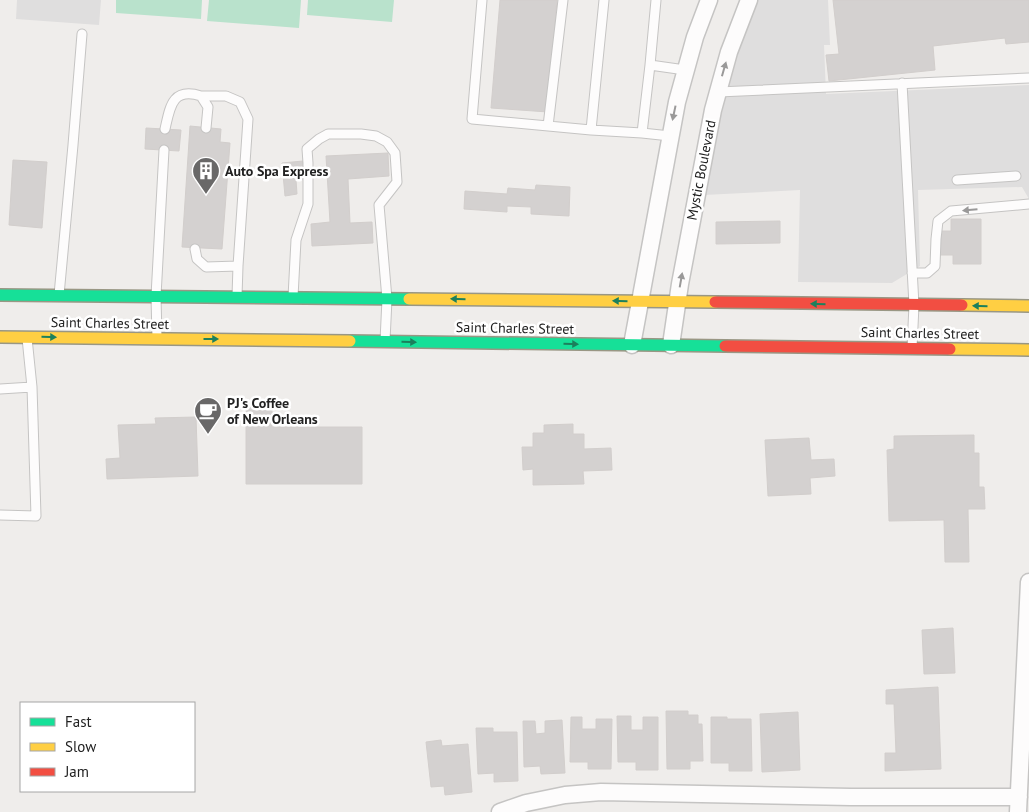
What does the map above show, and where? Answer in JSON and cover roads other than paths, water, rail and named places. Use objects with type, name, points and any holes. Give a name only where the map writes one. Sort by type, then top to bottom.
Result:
[{"type":"street","points":[[632,345],[676,102],[695,37],[709,0]]},
{"type":"street","name":"Mystic Boulevard","points":[[671,345],[677,302],[713,110],[729,52],[749,0]]},
{"type":"street","name":"Saint Charles Street","points":[[0,295],[1029,306]]},
{"type":"street","name":"Saint Charles Street","points":[[0,337],[1029,350]]},
{"type":"street","points":[[500,812],[526,803],[565,795],[600,792],[841,796],[1018,805],[1029,582]]},
{"type":"lane","points":[[482,0],[472,119],[670,136]]},
{"type":"lane","points":[[548,126],[563,0]]},
{"type":"lane","points":[[591,130],[604,0]]},
{"type":"lane","points":[[642,133],[656,0]]},
{"type":"lane","points":[[59,295],[82,34]]},
{"type":"lane","points":[[650,65],[685,70]]},
{"type":"lane","points":[[718,92],[1029,78]]},
{"type":"lane","points":[[902,84],[914,305],[912,348]]},
{"type":"lane","points":[[165,129],[170,105],[181,95],[192,93],[201,96],[226,96],[240,102],[248,119],[237,297]]},
{"type":"lane","points":[[201,96],[208,107],[206,128]]},
{"type":"lane","points":[[293,298],[296,240],[308,204],[306,149],[328,134],[376,136],[386,142],[395,153],[397,182],[379,205],[387,298],[385,341]]},
{"type":"lane","points":[[156,338],[156,296],[164,150]]},
{"type":"lane","points":[[957,180],[1016,176]]},
{"type":"lane","points":[[912,273],[927,273],[935,266],[938,221],[951,211],[1029,204]]},
{"type":"lane","points":[[196,248],[197,259],[206,267],[238,266]]},
{"type":"lane","points":[[0,515],[36,516],[32,387],[27,337]]},
{"type":"lane","points":[[0,389],[32,387]]},
{"type":"place","name":"Auto Spa Express","points":[[206,195]]},
{"type":"place","name":"PJ's Coffee of New Orleans","points":[[208,435]]}]
